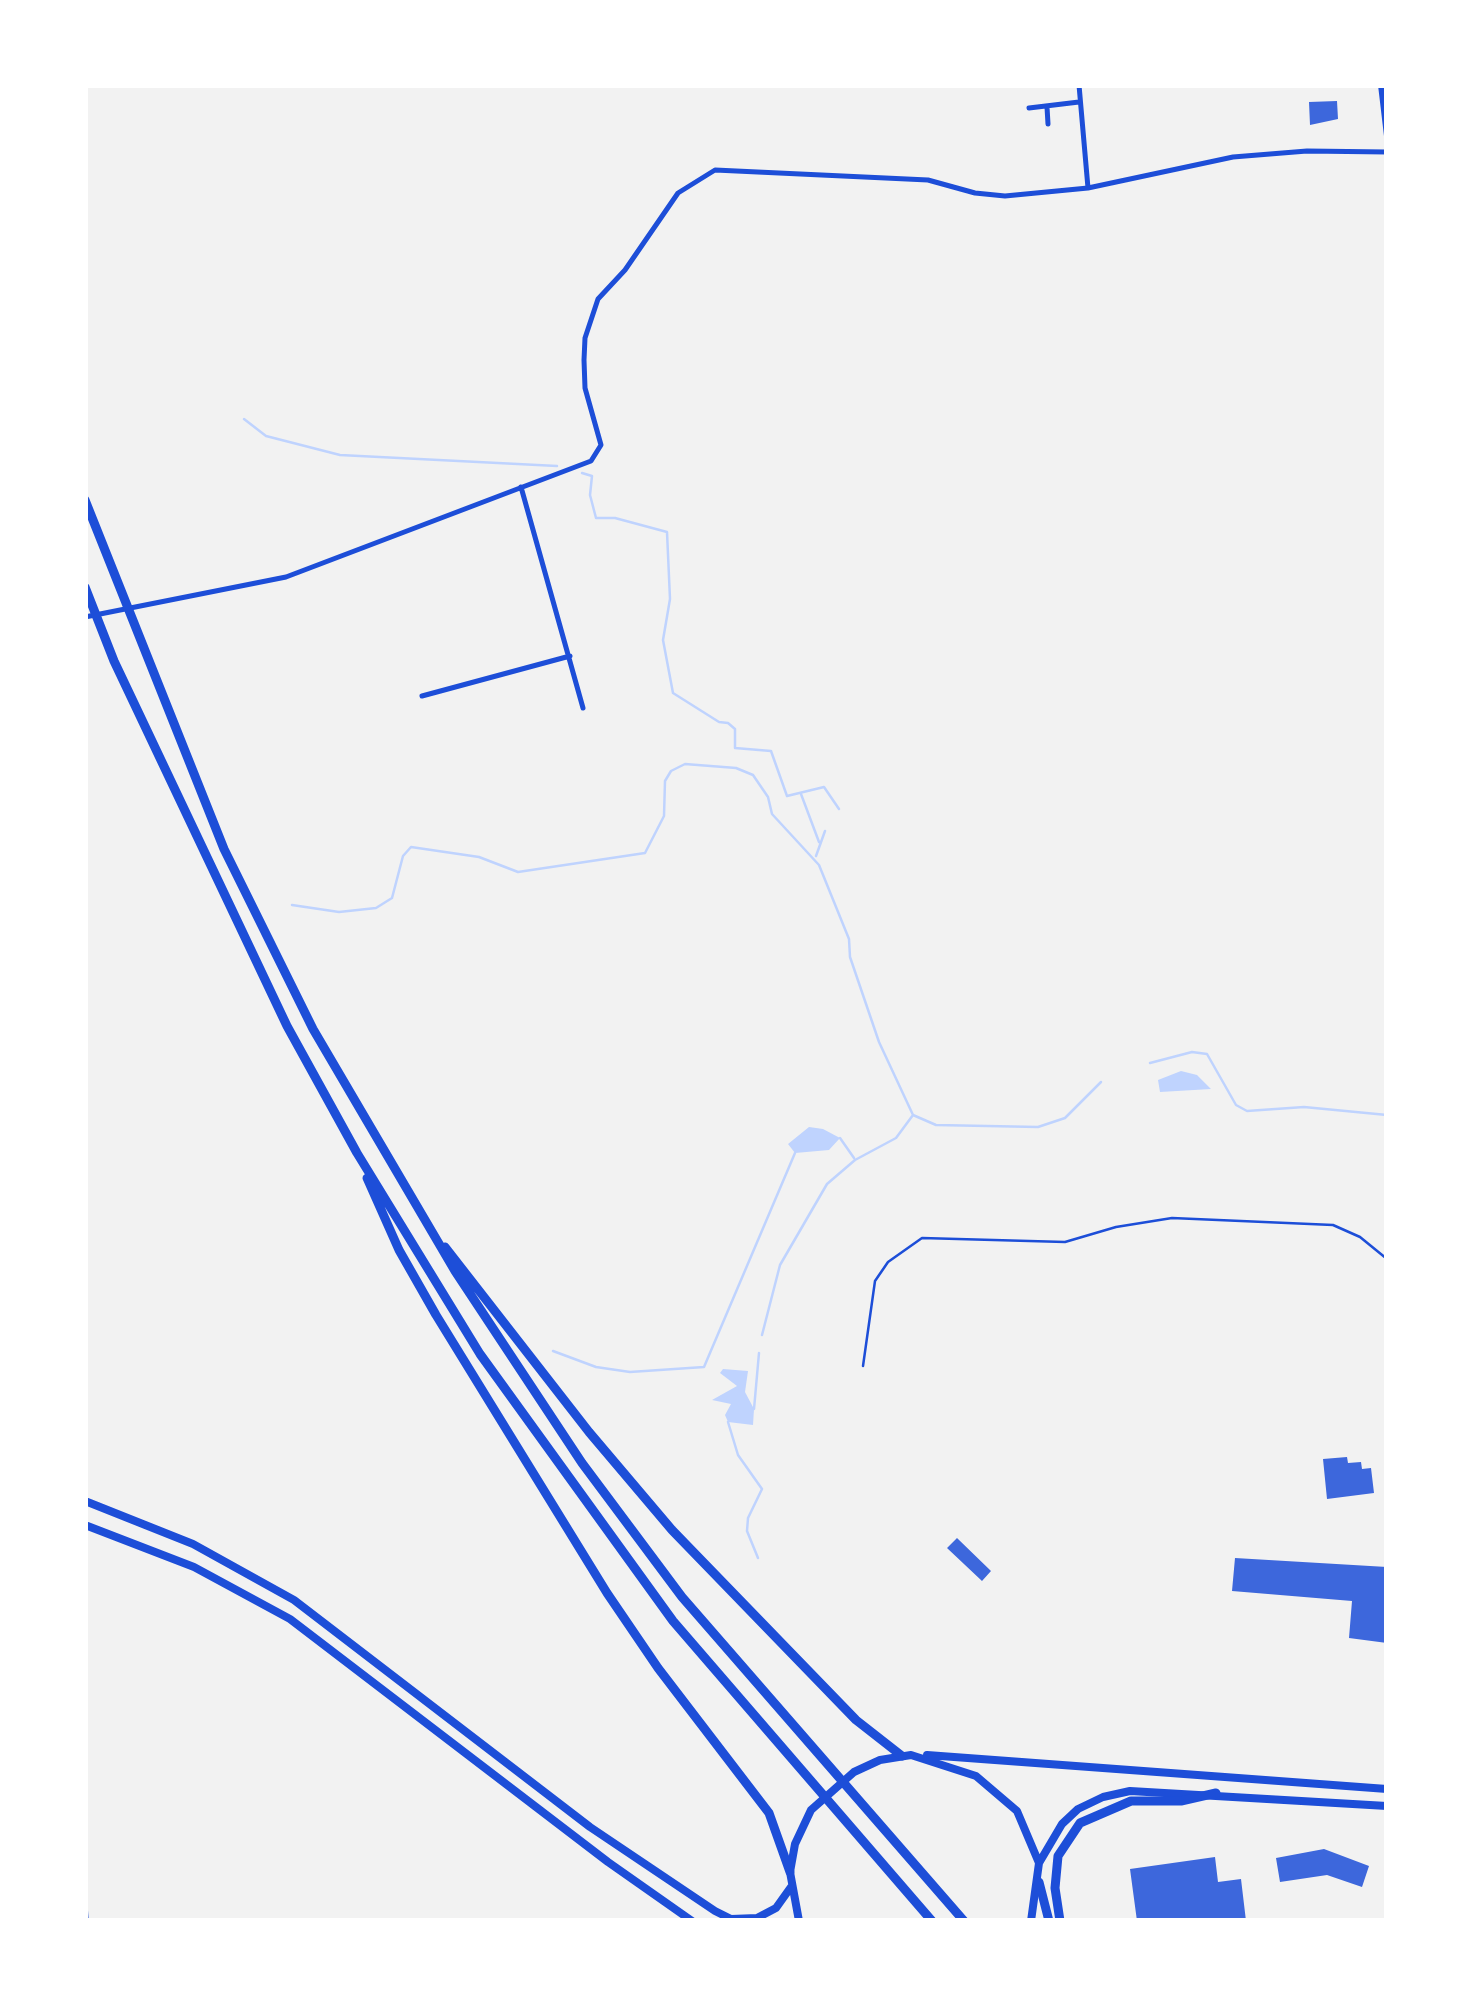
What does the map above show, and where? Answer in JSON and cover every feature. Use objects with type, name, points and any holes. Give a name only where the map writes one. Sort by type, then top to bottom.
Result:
[{"type":"highway","points":[[85,500],[224,849],[313,1029],[427,1226],[526,1381],[682,1597],[964,1921]]},
{"type":"highway","points":[[85,586],[114,661],[287,1026],[357,1153],[480,1354],[621,1554],[734,1697],[932,1921]]},
{"type":"highway","points":[[357,1153],[379,1210],[436,1315],[632,1632],[769,1812],[790,1872]]},
{"type":"highway","points":[[427,1226],[659,1516],[856,1720],[902,1756]]},
{"type":"highway","points":[[85,1501],[176,1536],[294,1600],[590,1827],[715,1911],[736,1920],[757,1918],[776,1908],[790,1888]]},
{"type":"highway","points":[[85,1525],[194,1567],[290,1620],[608,1862],[692,1921]]},
{"type":"highway","points":[[799,1921],[790,1872],[795,1844],[811,1810],[854,1772],[902,1756],[1387,1789]]},
{"type":"highway","points":[[922,1756],[964,1770],[1004,1796],[1024,1820],[1039,1862],[1049,1921]]},
{"type":"highway","points":[[1039,1862],[1062,1824],[1104,1797],[1130,1792],[1216,1793],[1387,1806]]},
{"type":"highway","points":[[1060,1921],[1056,1867],[1067,1837],[1080,1823],[1132,1801],[1181,1800],[1216,1793]]},
{"type":"highway","points":[[1031,1921],[1040,1882]]},
{"type":"street","points":[[1078,85],[1088,188]]},
{"type":"street","points":[[1381,85],[1387,136]]},
{"type":"street","points":[[1029,108],[1078,102]]},
{"type":"street","points":[[1046,106],[1048,124]]},
{"type":"street","points":[[85,617],[286,577],[592,462],[600,452],[584,360],[585,338],[598,299],[625,270],[678,193],[715,170],[928,180],[974,193],[1005,196],[1088,188],[1233,157],[1307,150],[1387,152]]},
{"type":"street","points":[[521,486],[583,708]]},
{"type":"street","points":[[422,696],[570,656]]},
{"type":"lane","points":[[863,1366],[875,1282],[888,1262],[922,1238],[1065,1242],[1116,1227],[1172,1218],[1333,1225],[1360,1236],[1387,1258]]},
{"type":"water","points":[[1181,1071],[1197,1075],[1211,1089],[1160,1092],[1158,1080]]},
{"type":"water","points":[[809,1127],[840,1138],[829,1150],[795,1153],[788,1144]]},
{"type":"water","points":[[723,1369],[748,1371],[745,1392],[754,1409],[753,1425],[728,1422],[725,1415],[731,1404],[712,1400],[737,1386],[720,1373]]},
{"type":"building","points":[[1337,101],[1338,119],[1310,125],[1309,102]]},
{"type":"building","points":[[1347,1457],[1348,1463],[1361,1462],[1362,1469],[1371,1468],[1374,1493],[1327,1499],[1323,1459]]},
{"type":"building","points":[[957,1538],[991,1571],[982,1581],[947,1548]]},
{"type":"building","points":[[1235,1558],[1387,1567],[1387,1643],[1349,1638],[1352,1601],[1232,1591]]},
{"type":"building","points":[[1324,1849],[1369,1866],[1362,1887],[1327,1875],[1280,1882],[1276,1858]]},
{"type":"building","points":[[1215,1857],[1218,1882],[1241,1879],[1246,1921],[1137,1921],[1130,1869]]},
{"type":"waterway","points":[[244,419],[266,436],[340,455],[557,466]]},
{"type":"waterway","points":[[582,473],[592,476],[590,495],[596,518],[615,518],[667,532],[670,599],[663,640],[673,693],[735,729],[735,748],[771,751],[787,796],[824,787],[839,809]]},
{"type":"waterway","points":[[292,905],[339,912],[376,908],[392,898],[403,856],[411,847],[479,857],[518,872],[645,853],[664,816],[665,781],[671,771],[685,764],[736,768],[753,775],[768,797],[772,814],[819,865],[849,939],[850,957],[879,1042],[913,1115],[936,1125],[1038,1127],[1065,1118],[1101,1082]]},
{"type":"waterway","points":[[801,794],[819,842]]},
{"type":"waterway","points":[[816,856],[825,831]]},
{"type":"waterway","points":[[1150,1063],[1192,1052],[1207,1054],[1236,1105],[1247,1111],[1304,1107],[1387,1115]]},
{"type":"waterway","points":[[762,1335],[780,1265],[827,1184],[855,1160],[896,1138],[913,1115]]},
{"type":"waterway","points":[[840,1138],[854,1158]]},
{"type":"waterway","points":[[553,1351],[596,1367],[630,1372],[704,1367],[795,1153]]},
{"type":"waterway","points":[[754,1409],[759,1353]]},
{"type":"waterway","points":[[728,1422],[738,1455],[762,1489],[748,1518],[747,1531],[758,1558]]},
{"type":"railway","points":[[85,1896],[88,1921]]}]
